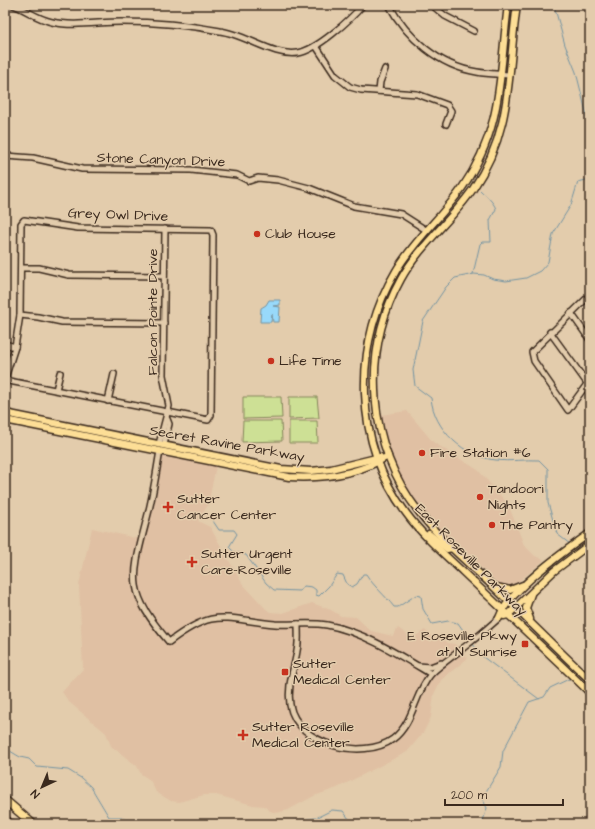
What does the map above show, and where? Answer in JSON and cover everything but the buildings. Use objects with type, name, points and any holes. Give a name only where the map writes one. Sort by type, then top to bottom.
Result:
[{"type":"highway","points":[[5,800],[33,824]]},
{"type":"highway","points":[[5,819],[10,824]]},
{"type":"main road","name":"East Roseville Parkway","points":[[508,5],[502,74],[495,119],[479,160],[454,199],[406,254],[391,279],[377,311],[369,338],[365,370],[365,402],[368,428],[378,460],[394,494],[412,521],[502,610],[590,693]]},
{"type":"main road","name":"East Roseville Parkway","points":[[517,5],[510,75],[503,121],[488,164],[462,203],[422,249],[405,272],[396,289],[384,317],[377,347],[374,376],[375,401],[380,430],[388,456],[399,481],[414,506],[453,548],[590,680]]},
{"type":"main road","points":[[422,249],[426,236],[426,230]]},
{"type":"main road","name":"Secret Ravine Parkway","points":[[5,413],[272,467],[304,471],[331,469],[378,460],[388,456]]},
{"type":"main road","name":"Secret Ravine Parkway","points":[[5,420],[273,474],[296,477],[332,476],[372,466],[378,460]]},
{"type":"main road","points":[[160,451],[162,445]]},
{"type":"main road","points":[[412,521],[448,550],[453,548]]},
{"type":"main road","points":[[499,618],[502,610],[533,578],[560,554],[590,533]]},
{"type":"main road","points":[[499,618],[508,615],[537,586],[590,544]]},
{"type":"main road","points":[[488,582],[502,590],[510,590],[519,588],[533,578]]},
{"type":"main road","points":[[537,586],[530,596],[526,608],[528,616],[537,628]]},
{"type":"street","points":[[13,5],[38,18],[60,24],[123,22],[171,24],[223,31],[284,53],[298,53],[316,46],[363,5]]},
{"type":"street","points":[[389,5],[411,36],[434,55],[468,70],[510,75]]},
{"type":"street","points":[[432,5],[445,16],[474,31]]},
{"type":"street","points":[[316,46],[335,75],[345,84],[361,90],[417,94],[447,105],[451,111],[446,124]]},
{"type":"street","points":[[379,91],[384,69]]},
{"type":"street","name":"Stone Canyon Drive","points":[[5,156],[33,158],[82,169],[191,170],[237,176],[249,181],[258,178],[268,179],[302,186],[354,206],[401,214],[426,230]]},
{"type":"street","name":"Grey Owl Drive","points":[[24,220],[78,228],[165,229],[209,229],[212,233],[210,418],[206,421],[9,381],[5,378],[15,347],[20,315],[21,224],[24,220]]},
{"type":"street","name":"Falcon Pointe Drive","points":[[162,445],[164,423],[167,419],[168,413],[168,396],[163,375],[165,229]]},
{"type":"street","points":[[21,268],[39,268],[69,275],[164,276]]},
{"type":"street","points":[[550,332],[588,381],[568,410],[532,357],[533,348],[550,332],[571,313],[590,295]]},
{"type":"street","points":[[571,313],[590,340]]},
{"type":"street","points":[[20,315],[62,322],[164,323]]},
{"type":"street","points":[[5,344],[15,347]]},
{"type":"street","points":[[56,390],[60,373]]},
{"type":"street","points":[[108,401],[114,374]]},
{"type":"street","points":[[160,451],[149,512],[136,558],[134,573],[140,599],[154,624],[169,642],[196,624],[220,617],[277,624],[325,624],[346,630],[432,674]]},
{"type":"street","points":[[298,624],[297,652],[289,683],[290,707],[295,718],[306,730],[317,738],[345,749],[363,750],[380,746],[392,740],[408,722],[419,694],[432,674],[499,618]]},
{"type":"street","points":[[414,665],[430,667],[446,662]]},
{"type":"shaded area","points":[[407,411],[433,442],[478,470],[508,504],[524,545],[535,556],[544,560],[511,588],[502,587],[441,531],[420,507],[408,490],[387,443],[381,415]]},
{"type":"shaded area","points":[[162,455],[216,466],[208,505],[198,521],[210,527],[242,583],[270,612],[283,613],[312,603],[331,610],[341,616],[356,617],[371,631],[393,636],[398,628],[411,637],[414,637],[425,630],[434,639],[439,635],[448,643],[455,644],[468,658],[441,680],[434,694],[431,717],[423,733],[407,752],[337,788],[314,796],[288,810],[277,813],[270,811],[264,806],[253,805],[216,795],[204,795],[179,802],[171,801],[156,792],[150,780],[141,774],[137,766],[111,746],[106,733],[69,702],[62,692],[83,669],[79,585],[92,528],[144,540]]},
{"type":"green space","points":[[243,397],[281,397],[282,418],[243,419]]},
{"type":"green space","points":[[289,397],[317,397],[319,418],[289,419]]},
{"type":"green space","points":[[243,421],[281,421],[282,441],[242,442]]},
{"type":"green space","points":[[289,421],[317,421],[318,442],[289,443]]},
{"type":"water","points":[[269,300],[280,300],[280,305],[273,306],[280,307],[279,322],[273,322],[272,314],[271,322],[260,322],[261,308],[266,305]]},
{"type":"waterway","points":[[554,5],[565,45],[576,72],[586,112],[590,145],[588,177],[586,180],[578,182],[571,205],[553,234],[548,262],[540,271],[526,278],[506,281],[474,274],[455,278],[446,287],[423,321],[413,370],[415,386],[431,398],[433,410],[444,431],[462,448],[484,458],[496,460],[539,460],[548,469],[548,503],[557,534],[570,544]]},
{"type":"waterway","points":[[473,274],[480,244],[482,242],[491,242],[490,220],[496,209],[491,201],[480,190]]},
{"type":"waterway","points":[[211,518],[219,530],[234,530],[237,534],[229,547],[234,552],[246,555],[266,583],[274,590],[300,591],[304,586],[312,587],[316,590],[316,595],[319,596],[329,586],[337,574],[343,575],[347,584],[352,587],[357,584],[363,574],[366,574],[372,583],[394,607],[398,607],[416,595],[421,596],[423,609],[432,624],[448,621],[458,623],[470,640]]},
{"type":"waterway","points":[[582,552],[590,559]]},
{"type":"waterway","points":[[472,643],[483,657],[539,699]]},
{"type":"waterway","points":[[584,671],[590,668]]},
{"type":"waterway","points":[[482,824],[487,808],[482,798],[501,767],[503,751],[529,702],[544,697],[550,688],[571,678]]},
{"type":"waterway","points":[[5,748],[20,757],[29,759],[37,767],[68,770],[81,778],[91,787],[109,817],[122,817],[130,824]]},
{"type":"waterway","points":[[288,824],[295,821],[316,818],[332,810],[343,811],[349,819],[350,824]]},
{"type":"waterway","points":[[136,824],[153,824]]},
{"type":"place","name":"Club House","points":[[257,234]]},
{"type":"place","name":"Life Time","points":[[271,361]]},
{"type":"place","name":"Fire Station #6","points":[[422,453]]},
{"type":"place","name":"Tandoori Nights","points":[[480,497]]},
{"type":"place","name":"Sutter Cancer Center","points":[[168,507]]},
{"type":"place","name":"The Pantry","points":[[492,525]]},
{"type":"place","name":"Sutter Urgent Care-Roseville","points":[[192,562]]},
{"type":"place","name":"E Roseville Pkwy at N Sunrise","points":[[525,644]]},
{"type":"place","name":"Sutter Medical Center","points":[[285,672]]},
{"type":"place","name":"Sutter Roseville Medical Center","points":[[243,735]]}]
